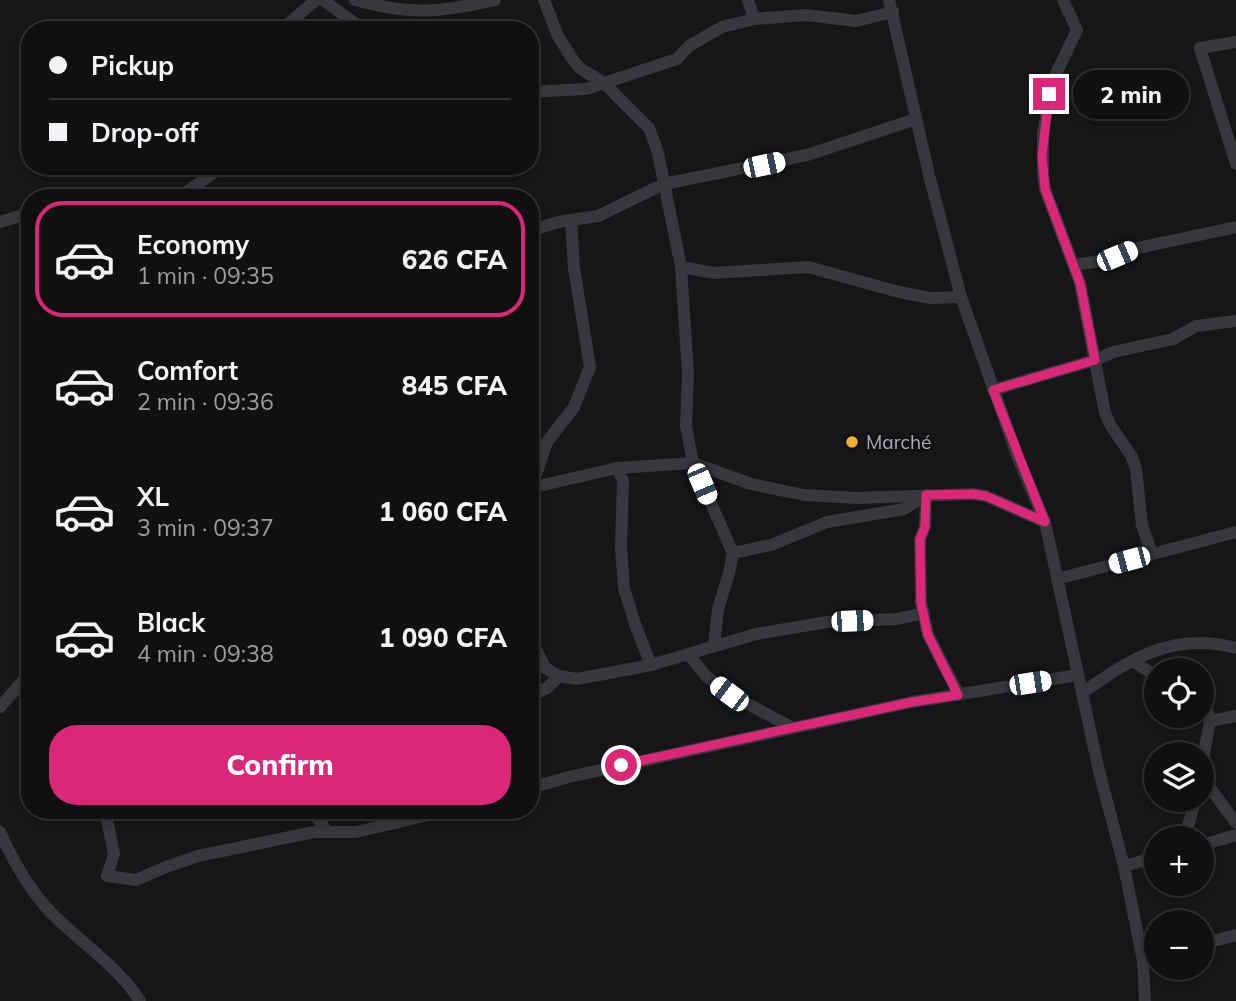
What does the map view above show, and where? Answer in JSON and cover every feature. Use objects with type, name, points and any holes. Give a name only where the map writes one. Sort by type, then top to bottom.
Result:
[{"type":"street","points":[[292,21],[316,0]]},
{"type":"street","points":[[355,0],[383,8],[424,12],[495,0]]},
{"type":"street","points":[[748,0],[754,19]]},
{"type":"street","points":[[1063,0],[1077,30],[1052,82],[1042,156],[1045,189],[1080,283],[1105,412],[1132,457],[1136,469],[1142,526],[1152,554]]},
{"type":"street","points":[[329,1],[352,21]]},
{"type":"street","points":[[541,1],[573,60],[604,83],[649,128],[658,153],[681,267],[688,373],[685,407],[693,463],[733,553],[718,609],[714,646]]},
{"type":"street","points":[[539,92],[579,90],[677,59],[689,46],[722,27],[754,19],[806,15],[856,21],[891,6],[929,179],[961,297],[993,390],[1045,522],[1106,802],[1124,866],[1143,961],[1145,1001]]},
{"type":"street","points":[[1236,42],[1200,48],[1236,164]]},
{"type":"street","points":[[539,229],[598,216],[664,184],[807,155],[916,119]]},
{"type":"street","points":[[191,189],[210,175]]},
{"type":"street","points":[[0,222],[21,216]]},
{"type":"street","points":[[539,463],[547,442],[574,407],[590,367],[574,268],[571,220]]},
{"type":"street","points":[[1074,265],[1101,261],[1133,249],[1236,227]]},
{"type":"street","points":[[681,267],[713,273],[807,267],[899,292],[930,298],[961,297]]},
{"type":"street","points":[[993,390],[1095,360],[1113,352],[1173,339],[1196,326],[1236,321]]},
{"type":"street","points":[[539,483],[617,468],[693,463],[751,484],[804,495],[856,498],[972,494],[986,496],[1045,522]]},
{"type":"street","points":[[617,468],[623,481],[621,548],[624,588],[651,665]]},
{"type":"street","points":[[733,553],[771,545],[827,522],[904,509],[926,495]]},
{"type":"street","points":[[926,495],[925,527],[920,539],[923,613],[928,635],[958,695]]},
{"type":"street","points":[[1057,579],[1236,531]]},
{"type":"street","points":[[539,656],[545,668],[559,676],[578,679],[651,665],[756,634],[827,622],[897,619],[923,613]]},
{"type":"street","points":[[1082,693],[1157,649],[1185,642],[1216,642],[1236,648]]},
{"type":"street","points":[[688,654],[706,676],[729,694],[793,728]]},
{"type":"street","points":[[1133,661],[1144,668]]},
{"type":"street","points":[[539,692],[559,676]]},
{"type":"street","points":[[539,785],[912,702],[1078,676]]},
{"type":"street","points":[[0,707],[21,683]]},
{"type":"street","points":[[1214,721],[1236,716]]},
{"type":"street","points":[[1214,793],[1236,823]]},
{"type":"street","points":[[107,819],[114,854],[107,876],[136,880],[198,856],[314,832],[356,832],[399,819]]},
{"type":"street","points":[[318,819],[327,832]]},
{"type":"street","points":[[0,832],[13,861],[45,906],[110,967],[140,1001]]},
{"type":"street","points":[[1214,841],[1236,835]]},
{"type":"street","points":[[1124,866],[1144,861]]},
{"type":"street","points":[[1214,941],[1236,935]]},
{"type":"place","name":"Marché","points":[[852,442]]},
{"type":"route","points":[[621,765],[912,702],[958,695],[928,635],[921,603],[920,539],[925,527],[926,495],[986,496],[1045,522],[993,390],[1095,360],[1080,283],[1045,189],[1042,156],[1049,94]]}]
